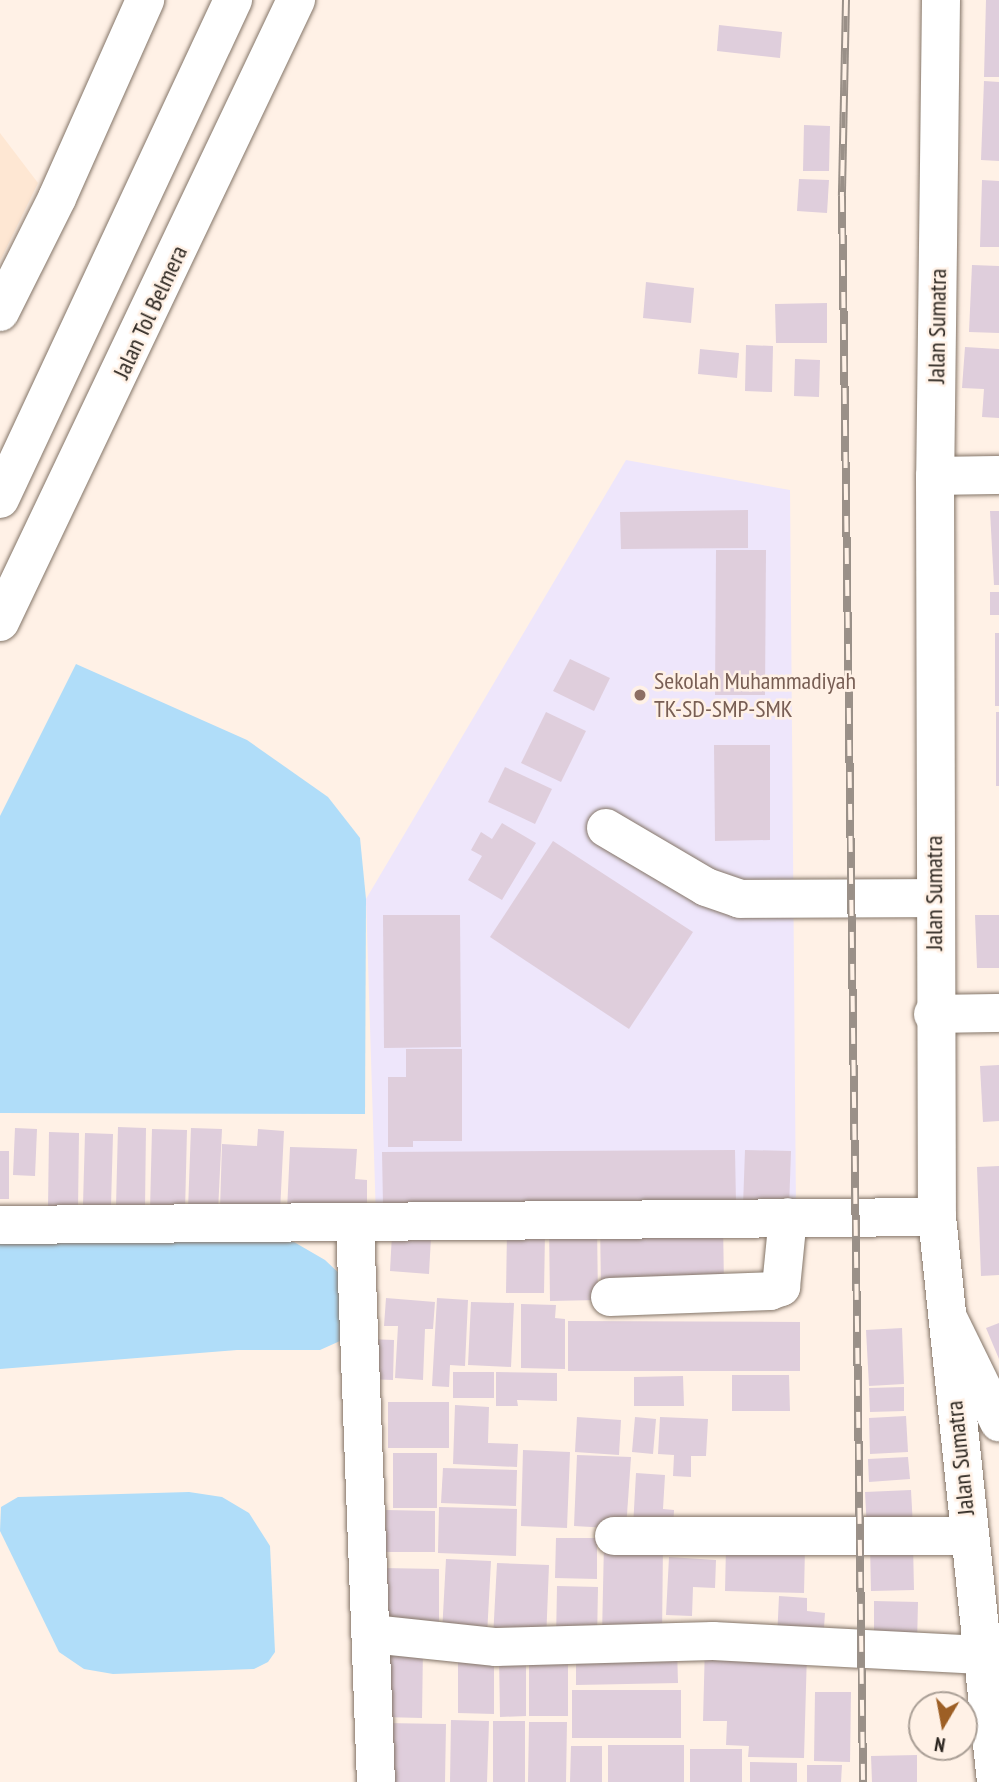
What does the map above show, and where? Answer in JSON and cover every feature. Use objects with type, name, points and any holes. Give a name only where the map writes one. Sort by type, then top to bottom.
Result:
[{"type":"main road","points":[[0,312],[57,198],[145,0]]},
{"type":"main road","points":[[0,499],[233,0]]},
{"type":"main road","name":"Jalan Tol Belmera","points":[[0,622],[296,0]]},
{"type":"main road","name":"Jalan Sumatra","points":[[941,0],[935,476],[933,1014],[937,1217],[967,1536],[997,1780]]},
{"type":"main road","points":[[935,476],[999,475]]},
{"type":"main road","points":[[606,828],[706,887],[740,899],[934,898]]},
{"type":"main road","points":[[933,1014],[999,1013]]},
{"type":"main road","points":[[0,1226],[355,1226],[788,1217],[937,1217]]},
{"type":"main road","points":[[610,1297],[770,1291],[781,1287],[788,1217]]},
{"type":"main road","points":[[355,1226],[376,1782]]},
{"type":"main road","points":[[945,1311],[999,1422]]},
{"type":"main road","points":[[614,1536],[967,1536]]},
{"type":"main road","points":[[372,1634],[496,1647],[739,1642],[861,1652],[982,1655]]},
{"type":"shaded area","points":[[0,133],[38,183],[0,261]]},
{"type":"shaded area","name":"Sekolah Muhammadiyah TK-SD-SMP-SMK","points":[[626,460],[790,490],[796,1211],[376,1219],[366,899]]},
{"type":"water","points":[[76,664],[247,740],[328,797],[360,838],[366,899],[365,1114],[0,1113],[0,816]]},
{"type":"water","points":[[258,1236],[294,1242],[325,1260],[343,1277],[349,1319],[340,1341],[320,1350],[237,1350],[0,1369],[0,1243]]},
{"type":"water","points":[[189,1492],[222,1497],[249,1513],[270,1546],[275,1652],[268,1662],[254,1669],[113,1674],[84,1669],[59,1652],[0,1531],[1,1507],[18,1497]]},
{"type":"building","points":[[986,0],[999,0],[999,77],[984,77]]},
{"type":"building","points":[[719,25],[782,32],[780,58],[717,51]]},
{"type":"building","points":[[984,81],[999,82],[999,161],[981,160]]},
{"type":"building","points":[[804,125],[830,126],[829,171],[803,171]]},
{"type":"building","points":[[799,179],[829,180],[827,213],[797,211]]},
{"type":"building","points":[[982,180],[999,181],[999,247],[980,247]]},
{"type":"building","points":[[972,265],[999,266],[999,333],[969,332]]},
{"type":"building","points":[[646,282],[694,288],[691,323],[643,318]]},
{"type":"building","points":[[827,303],[827,343],[776,343],[775,304]]},
{"type":"building","points":[[746,345],[773,346],[772,392],[745,391]]},
{"type":"building","points":[[965,347],[999,349],[999,418],[982,417],[984,389],[962,388]]},
{"type":"building","points":[[700,349],[739,353],[737,378],[698,374]]},
{"type":"building","points":[[795,359],[820,360],[819,397],[794,396]]},
{"type":"building","points":[[748,510],[748,548],[621,549],[620,512]]},
{"type":"building","points":[[990,511],[999,511],[999,585],[994,585]]},
{"type":"building","points":[[716,550],[766,550],[765,695],[715,695]]},
{"type":"building","points":[[990,592],[999,592],[999,615],[990,615]]},
{"type":"building","points":[[995,633],[999,633],[999,706],[995,706]]},
{"type":"building","points":[[570,659],[610,678],[594,711],[553,691]]},
{"type":"building","points":[[546,712],[586,731],[561,782],[521,763]]},
{"type":"building","points":[[996,712],[999,712],[999,786],[996,786]]},
{"type":"building","points":[[714,745],[770,745],[770,840],[715,841]]},
{"type":"building","points":[[505,767],[552,789],[535,824],[488,802]]},
{"type":"building","points":[[502,823],[536,843],[502,900],[468,880],[482,856],[471,850],[481,832],[492,839]]},
{"type":"building","points":[[553,841],[693,932],[629,1029],[490,937]]},
{"type":"building","points":[[383,915],[460,915],[461,1047],[384,1048]]},
{"type":"building","points":[[975,915],[999,915],[999,968],[977,968]]},
{"type":"building","points":[[406,1049],[462,1049],[462,1141],[413,1141],[413,1147],[388,1147],[388,1077],[406,1077]]},
{"type":"building","points":[[999,1065],[999,1121],[983,1122],[980,1066]]},
{"type":"building","points":[[118,1127],[146,1128],[145,1208],[116,1207]]},
{"type":"building","points":[[15,1128],[37,1129],[35,1176],[13,1175]]},
{"type":"building","points":[[191,1128],[222,1129],[218,1211],[188,1210]]},
{"type":"building","points":[[152,1129],[187,1130],[185,1212],[150,1211]]},
{"type":"building","points":[[258,1129],[284,1131],[280,1212],[220,1209],[222,1144],[257,1146]]},
{"type":"building","points":[[49,1132],[79,1133],[78,1209],[48,1209]]},
{"type":"building","points":[[85,1133],[113,1134],[111,1206],[83,1205]]},
{"type":"building","points":[[290,1147],[357,1149],[355,1179],[367,1180],[367,1206],[287,1211]]},
{"type":"building","points":[[735,1150],[736,1204],[383,1205],[382,1152]]},
{"type":"building","points":[[745,1150],[791,1151],[789,1208],[743,1206]]},
{"type":"building","points":[[0,1151],[9,1151],[9,1199],[0,1199]]},
{"type":"building","points":[[999,1166],[999,1275],[981,1276],[977,1167]]},
{"type":"building","points":[[600,1222],[723,1222],[724,1287],[601,1288]]},
{"type":"building","points":[[597,1224],[598,1300],[550,1301],[549,1225]]},
{"type":"building","points":[[507,1231],[545,1232],[544,1293],[506,1293]]},
{"type":"building","points":[[392,1234],[431,1237],[429,1274],[390,1271]]},
{"type":"building","points":[[386,1298],[435,1302],[433,1329],[425,1329],[423,1380],[395,1378],[398,1326],[384,1326]]},
{"type":"building","points":[[437,1298],[468,1300],[465,1366],[450,1365],[449,1387],[432,1386]]},
{"type":"building","points":[[471,1302],[514,1303],[511,1367],[468,1365]]},
{"type":"building","points":[[521,1304],[556,1305],[555,1318],[565,1319],[565,1369],[521,1368]]},
{"type":"building","points":[[568,1321],[800,1322],[800,1371],[568,1371]]},
{"type":"building","points":[[999,1323],[999,1359],[986,1328]]},
{"type":"building","points":[[902,1328],[904,1384],[869,1386],[866,1330]]},
{"type":"building","points":[[369,1339],[394,1340],[393,1380],[367,1379]]},
{"type":"building","points":[[453,1372],[494,1372],[494,1398],[453,1398]]},
{"type":"building","points":[[496,1372],[557,1373],[557,1401],[517,1400],[518,1406],[496,1406]]},
{"type":"building","points":[[732,1375],[789,1375],[790,1411],[732,1411]]},
{"type":"building","points":[[683,1376],[684,1406],[634,1406],[634,1377]]},
{"type":"building","points":[[904,1387],[904,1411],[870,1412],[869,1388]]},
{"type":"building","points":[[388,1402],[449,1402],[449,1448],[388,1448]]},
{"type":"building","points":[[455,1405],[489,1407],[488,1443],[518,1444],[517,1467],[453,1464]]},
{"type":"building","points":[[906,1416],[908,1452],[870,1454],[869,1418]]},
{"type":"building","points":[[577,1417],[621,1420],[619,1455],[575,1452]]},
{"type":"building","points":[[635,1417],[656,1419],[653,1454],[632,1452]]},
{"type":"building","points":[[660,1417],[708,1419],[706,1456],[691,1456],[691,1477],[673,1476],[674,1455],[658,1454]]},
{"type":"building","points":[[523,1450],[570,1452],[567,1528],[521,1526]]},
{"type":"building","points":[[393,1453],[437,1453],[437,1508],[393,1508]]},
{"type":"building","points":[[577,1455],[631,1457],[626,1529],[574,1526]]},
{"type":"building","points":[[908,1457],[910,1479],[869,1482],[868,1459]]},
{"type":"building","points":[[443,1468],[517,1470],[516,1506],[441,1503]]},
{"type":"building","points":[[636,1473],[665,1475],[663,1509],[674,1510],[673,1529],[633,1527]]},
{"type":"building","points":[[911,1490],[913,1527],[867,1530],[865,1492]]},
{"type":"building","points":[[439,1507],[517,1509],[516,1556],[438,1553]]},
{"type":"building","points":[[386,1510],[435,1511],[435,1552],[385,1552]]},
{"type":"building","points":[[556,1538],[597,1538],[597,1579],[555,1578]]},
{"type":"building","points":[[604,1543],[663,1544],[662,1636],[602,1635]]},
{"type":"building","points":[[913,1544],[914,1590],[871,1591],[870,1545]]},
{"type":"building","points":[[726,1547],[805,1548],[804,1593],[725,1591]]},
{"type":"building","points":[[669,1557],[716,1560],[715,1588],[693,1587],[692,1616],[666,1615]]},
{"type":"building","points":[[446,1559],[491,1561],[487,1635],[442,1633]]},
{"type":"building","points":[[497,1563],[549,1565],[546,1641],[493,1638]]},
{"type":"building","points":[[382,1568],[439,1569],[439,1627],[381,1626]]},
{"type":"building","points":[[557,1586],[598,1587],[597,1641],[556,1641]]},
{"type":"building","points":[[779,1596],[807,1598],[807,1611],[825,1613],[823,1642],[777,1639]]},
{"type":"building","points":[[874,1601],[918,1602],[917,1644],[874,1644]]},
{"type":"building","points":[[705,1644],[807,1652],[804,1758],[748,1757],[749,1746],[726,1745],[727,1721],[703,1721]]},
{"type":"building","points":[[384,1645],[423,1646],[422,1718],[383,1717]]},
{"type":"building","points":[[677,1648],[678,1683],[576,1685],[576,1649]]},
{"type":"building","points":[[458,1655],[494,1656],[494,1714],[458,1713]]},
{"type":"building","points":[[529,1655],[568,1655],[568,1716],[529,1716]]},
{"type":"building","points":[[499,1657],[526,1657],[526,1716],[500,1717]]},
{"type":"building","points":[[572,1690],[681,1690],[681,1738],[572,1738]]},
{"type":"building","points":[[815,1692],[851,1692],[850,1762],[814,1761]]},
{"type":"building","points":[[451,1720],[489,1721],[487,1782],[450,1782]]},
{"type":"building","points":[[493,1721],[525,1721],[525,1782],[493,1782]]},
{"type":"building","points":[[529,1722],[567,1722],[566,1782],[528,1782]]},
{"type":"building","points":[[384,1723],[446,1724],[445,1782],[383,1782]]},
{"type":"building","points":[[608,1745],[684,1745],[684,1782],[608,1782]]},
{"type":"building","points":[[571,1746],[602,1746],[602,1782],[570,1782]]},
{"type":"building","points":[[690,1749],[742,1749],[742,1782],[690,1782]]},
{"type":"building","points":[[908,1755],[908,1761],[917,1761],[917,1782],[872,1782],[871,1756]]},
{"type":"building","points":[[750,1762],[797,1763],[797,1782],[750,1782]]},
{"type":"building","points":[[807,1765],[842,1765],[841,1782],[807,1782]]},
{"type":"railway","points":[[846,0],[842,196],[863,1782]]},
{"type":"place","name":"Sekolah Muhammadiyah TK-SD-SMP-SMK","points":[[640,695]]}]
